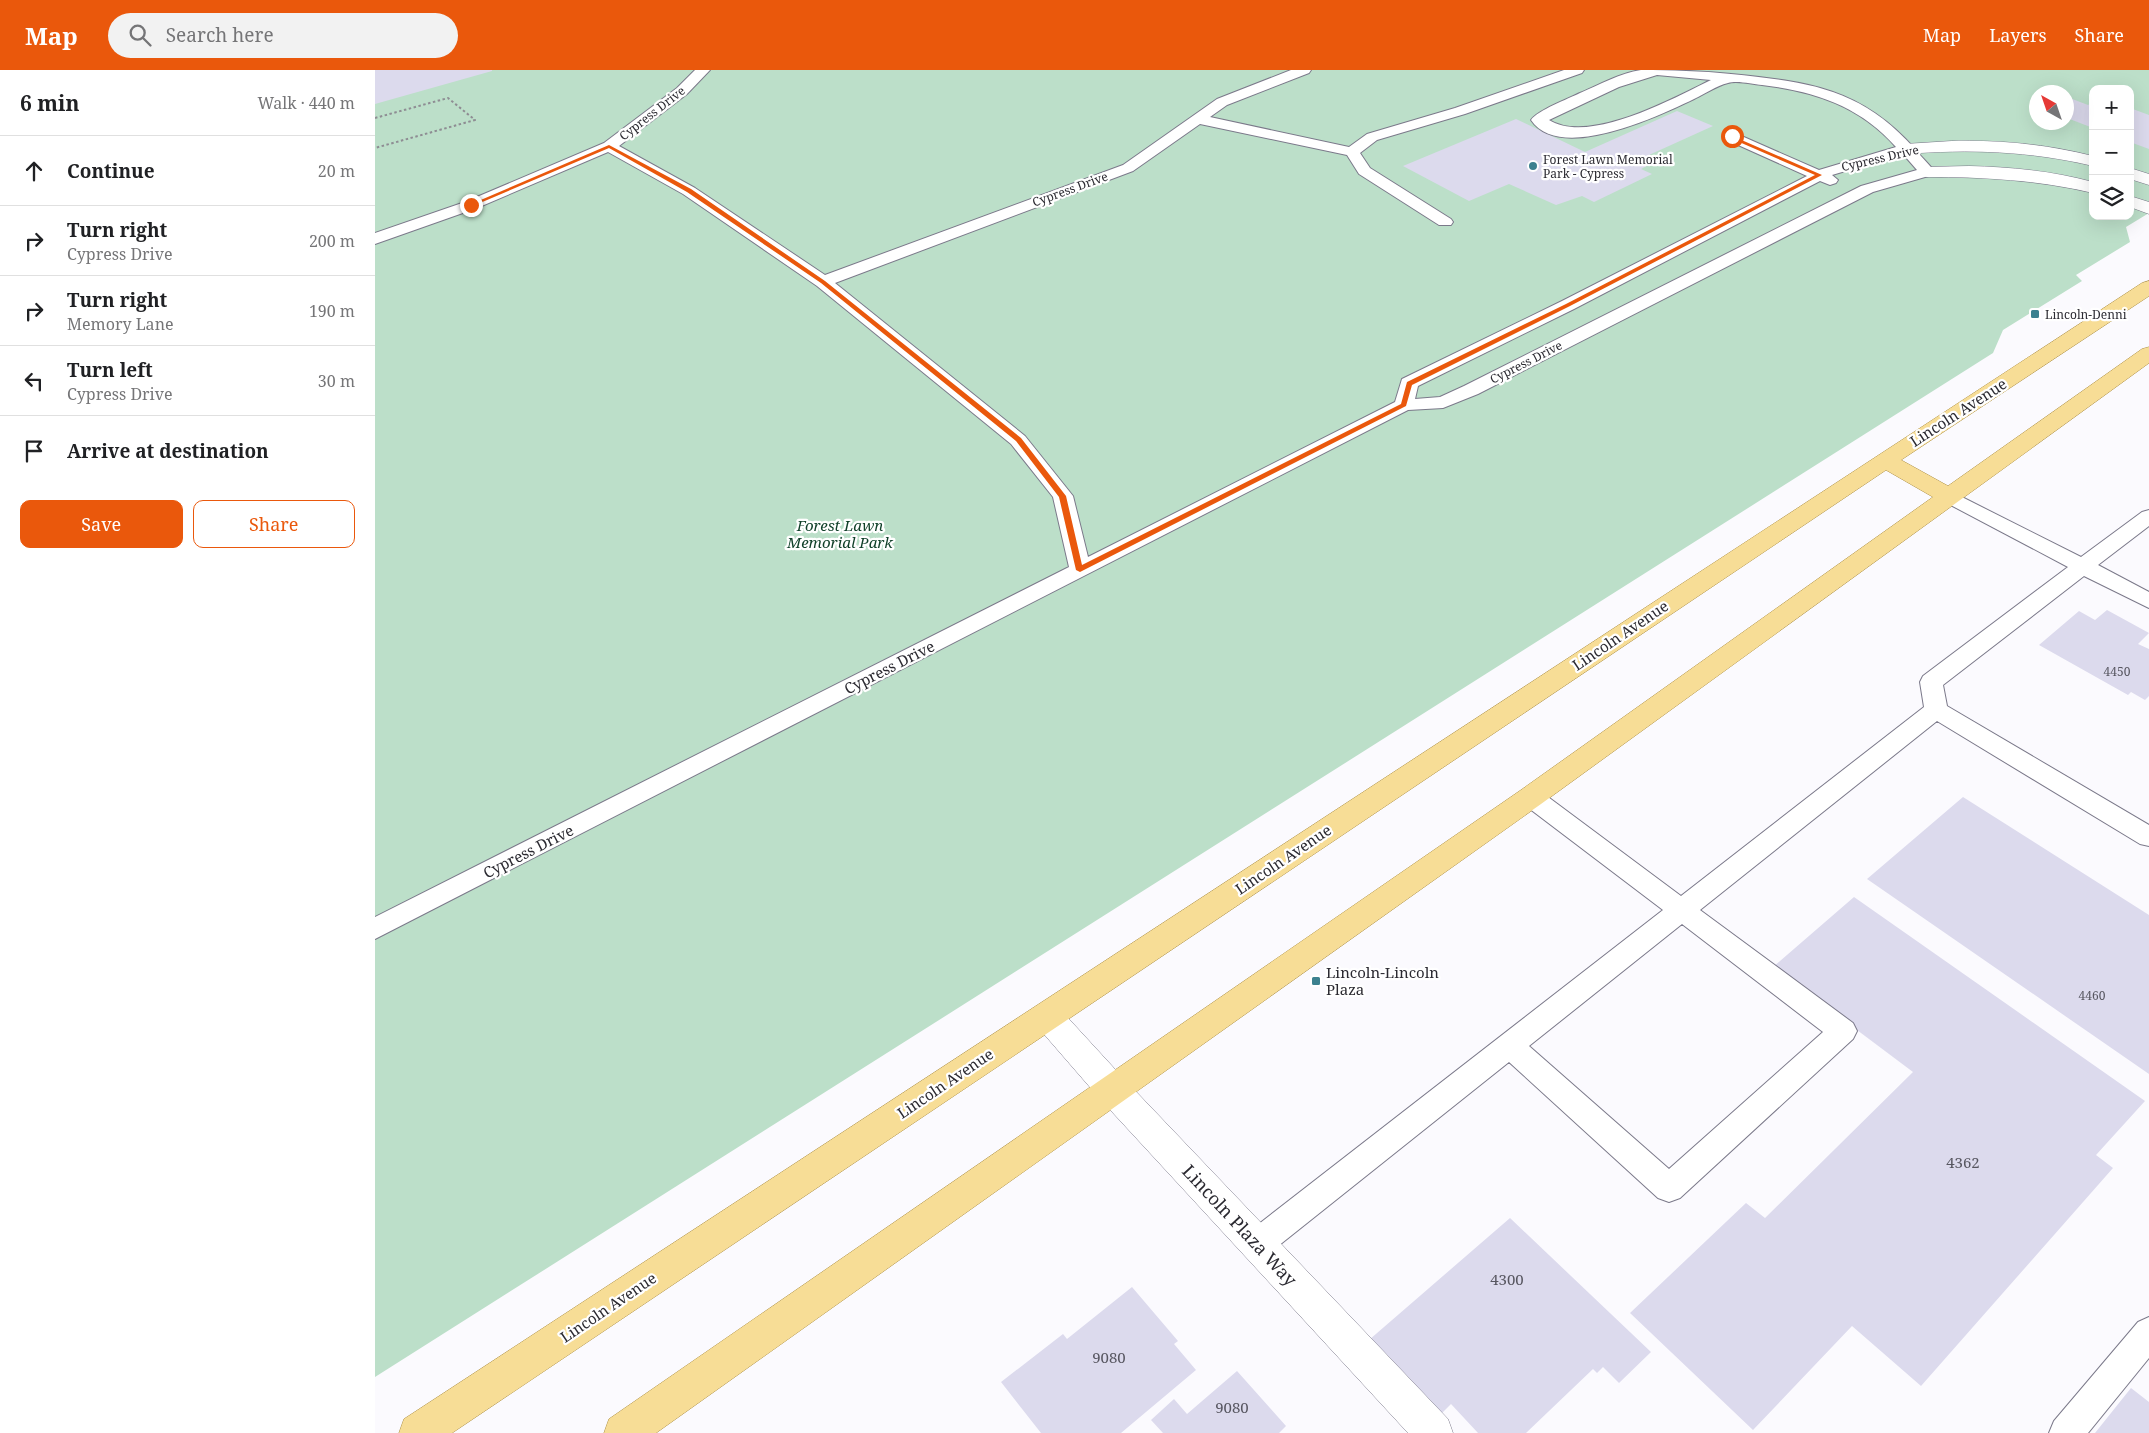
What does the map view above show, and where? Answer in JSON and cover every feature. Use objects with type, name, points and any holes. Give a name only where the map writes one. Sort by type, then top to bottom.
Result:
[{"type":"main road","name":"Lincoln Avenue","points":[[418,1433],[2149,287]]},
{"type":"main road","points":[[623,1433],[1531,797],[2149,353]]},
{"type":"main road","points":[[1885,460],[1950,497]]},
{"type":"street","name":"Cypress Drive","points":[[1905,149],[1947,145],[1998,146],[2089,160]]},
{"type":"street","name":"Cypress Drive","points":[[1927,172],[1985,171],[2041,176],[2089,187]]},
{"type":"street","points":[[2134,174],[2149,180]]},
{"type":"street","points":[[2134,202],[2149,208]]},
{"type":"street","name":"Lincoln Plaza Way","points":[[1047,1016],[1113,1090],[1434,1433]]},
{"type":"lane","name":"Cypress Drive","points":[[375,240],[471,205],[609,146],[682,91],[703,70]]},
{"type":"lane","name":"Cypress Drive","points":[[823,282],[1128,168],[1222,102],[1304,70]]},
{"type":"lane","points":[[1352,152],[1372,137],[1460,111],[1577,70]]},
{"type":"lane","points":[[1648,70],[1802,86],[1843,99],[1869,113],[1889,130],[1927,172]]},
{"type":"lane","points":[[1657,70],[1633,77],[1538,120],[1562,132],[1605,131],[1681,100],[1726,78]]},
{"type":"lane","points":[[1197,119],[1352,152],[1364,171],[1445,222]]},
{"type":"lane","points":[[1732,136],[1859,193]]},
{"type":"lane","points":[[609,146],[689,190],[823,282],[1018,440],[1063,496],[1080,570]]},
{"type":"lane","name":"Cypress Drive","points":[[1403,405],[1409,384],[1820,175],[1862,160],[1905,149]]},
{"type":"lane","name":"Cypress Drive","points":[[375,929],[1403,405],[1443,402],[1471,390],[1859,193],[1892,180],[1927,172]]},
{"type":"lane","points":[[1495,341],[1529,360]]},
{"type":"lane","points":[[1950,497],[2149,601]]},
{"type":"lane","points":[[2149,516],[1931,682],[1937,710],[2149,837]]},
{"type":"lane","points":[[1257,1244],[1937,710]]},
{"type":"lane","points":[[1511,1046],[1669,1188],[1843,1032],[1531,797]]},
{"type":"lane","points":[[2065,1433],[2149,1332]]},
{"type":"path","points":[[375,118],[448,98],[475,120],[375,148]]},
{"type":"green space","name":"Forest Lawn Memorial Park","points":[[375,70],[2149,70],[2149,213],[2126,227],[2130,242],[2076,275],[2082,281],[2003,330],[1993,353],[375,1377]]},
{"type":"building","points":[[375,70],[492,70],[492,71],[375,104]]},
{"type":"building","points":[[2074,100],[2089,104],[2089,126],[2074,121]]},
{"type":"building","points":[[2134,109],[2149,115],[2149,149],[2134,143]]},
{"type":"building","points":[[1677,111],[1713,126],[1649,155],[1660,159],[1641,169],[1652,174],[1594,202],[1582,196],[1556,205],[1509,184],[1469,201],[1403,166],[1516,119],[1585,152]]},
{"type":"building","points":[[2107,610],[2149,633],[2138,644],[2149,649],[2149,696],[2145,700],[2131,692],[2128,695],[2039,645],[2079,611],[2095,620]]},
{"type":"building","points":[[1963,797],[2149,915],[2149,1074],[1867,879]]},
{"type":"building","points":[[1854,897],[2145,1101],[2096,1155],[2113,1168],[1921,1386],[1852,1326],[1753,1430],[1630,1313],[1746,1203],[1765,1218],[1913,1072],[1773,967]]},
{"type":"building","points":[[1510,1218],[1651,1352],[1619,1383],[1603,1367],[1597,1373],[1593,1369],[1526,1433],[1478,1433],[1451,1404],[1439,1416],[1369,1340]]},
{"type":"building","points":[[1132,1287],[1178,1341],[1174,1344],[1196,1370],[1121,1433],[1041,1433],[1001,1382],[1063,1334],[1067,1339]]},
{"type":"building","points":[[1237,1371],[1286,1426],[1279,1433],[1163,1433],[1151,1420],[1174,1399],[1187,1414]]},
{"type":"building","points":[[2131,1388],[2149,1402],[2149,1433],[2095,1433]]},
{"type":"place","name":"Forest Lawn Memorial Park - Cypress","points":[[1533,166]]},
{"type":"place","name":"Lincoln-Denni","points":[[2035,314]]},
{"type":"place","name":"Lincoln-Lincoln Plaza","points":[[1316,981]]},
{"type":"route","points":[[471,205],[609,146],[689,190],[823,282],[1018,440],[1063,496],[1080,570],[1403,405],[1409,384],[1431,372],[1568,305],[1820,175],[1732,136]]}]
